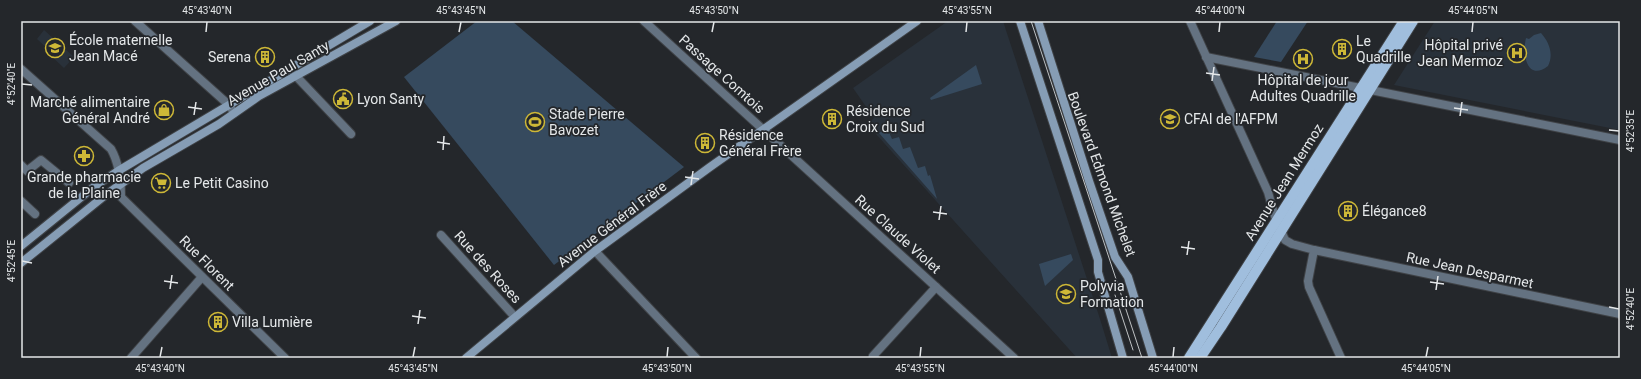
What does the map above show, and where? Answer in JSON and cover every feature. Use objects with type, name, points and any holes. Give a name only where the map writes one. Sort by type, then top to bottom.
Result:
[{"type":"main road","name":"Avenue Jean Mermoz","points":[[1200,358],[1281,231],[1404,21]]},
{"type":"main road","name":"Avenue Jean Mermoz","points":[[1189,358],[1277,220],[1365,89],[1413,21]]},
{"type":"street","points":[[135,21],[229,105],[234,113]]},
{"type":"street","points":[[371,21],[378,31]]},
{"type":"street","name":"Avenue Paul Santy","points":[[21,246],[95,186],[118,170],[371,21]]},
{"type":"street","name":"Avenue Paul Santy","points":[[21,263],[121,183],[143,168],[219,124],[259,96],[295,75],[396,21]]},
{"type":"street","name":"Passage Comtois","points":[[644,21],[765,130]]},
{"type":"street","name":"Avenue Général Frère","points":[[466,358],[514,316],[596,250],[710,167],[765,130],[917,21]]},
{"type":"street","name":"Boulevard Edmond Michelet","points":[[1020,21],[1098,260],[1098,272],[1123,358]]},
{"type":"street","name":"Boulevard Edmond Michelet","points":[[1038,21],[1089,181],[1115,257],[1128,277],[1153,358]]},
{"type":"street","points":[[1190,21],[1268,192],[1281,231]]},
{"type":"street","points":[[1206,57],[1620,140]]},
{"type":"street","points":[[291,67],[295,75],[351,134]]},
{"type":"street","name":"Rue Florent","points":[[21,69],[111,149],[114,154],[121,183],[121,197],[284,358]]},
{"type":"street","name":"Rue Claude Violet","points":[[765,130],[1014,358]]},
{"type":"street","points":[[21,165],[27,171],[41,160],[69,183]]},
{"type":"street","points":[[21,201],[35,214]]},
{"type":"street","name":"Rue Jean Desparmet","points":[[1281,231],[1284,240],[1292,244],[1314,250],[1620,314]]},
{"type":"street","name":"Rue des Roses","points":[[441,235],[514,316]]},
{"type":"street","points":[[596,250],[696,358]]},
{"type":"street","points":[[1314,250],[1308,281],[1309,287],[1341,358]]},
{"type":"street","points":[[131,358],[202,276]]},
{"type":"street","points":[[874,357],[936,287]]},
{"type":"shaded area","name":"Stade Pierre Bavozet","points":[[477,21],[512,21],[684,167],[554,265],[404,77]]},
{"type":"shaded area","points":[[948,21],[1003,21],[1112,358],[1077,358],[867,124],[874,118],[853,88]]},
{"type":"shaded area","points":[[1277,21],[1308,21],[1281,62],[1254,57]]},
{"type":"shaded area","name":"Hôpital privé Jean Mermoz","points":[[1435,21],[1620,21],[1620,130],[1394,85]]},
{"type":"shaded area","name":"École maternelle Jean Macé","points":[[44,30],[74,57],[64,68],[48,53],[50,51],[37,39]]},
{"type":"shaded area","points":[[1541,33],[1550,48],[1551,57],[1548,66],[1541,70],[1535,71],[1528,64],[1525,44],[1526,38],[1529,39],[1534,35]]},
{"type":"shaded area","points":[[976,65],[982,84],[931,100],[930,98]]},
{"type":"shaded area","points":[[887,128],[892,139],[899,137],[903,149],[910,147],[918,168],[925,166],[928,176],[930,175],[937,199],[879,133]]},
{"type":"shaded area","points":[[1071,254],[1073,260],[1045,286],[1039,264]]},
{"type":"tram line","points":[[1031,21],[1142,358]]},
{"type":"tram line","points":[[1115,295],[1133,350]]},
{"type":"place","name":"École maternelle Jean Macé","points":[[55,48]]},
{"type":"place","name":"Le Quadrille","points":[[1342,49]]},
{"type":"place","name":"Hôpital privé Jean Mermoz","points":[[1517,53]]},
{"type":"place","name":"Serena","points":[[265,57]]},
{"type":"place","name":"Hôpital de jour Adultes Quadrille","points":[[1303,59]]},
{"type":"place","name":"Lyon Santy","points":[[343,99]]},
{"type":"place","name":"Marché alimentaire Général André","points":[[164,110]]},
{"type":"place","name":"Résidence Croix du Sud","points":[[832,119]]},
{"type":"place","name":"CFAI de l'AFPM","points":[[1170,119]]},
{"type":"place","name":"Stade Pierre Bavozet","points":[[535,122]]},
{"type":"place","name":"Résidence Général Frère","points":[[705,143]]},
{"type":"place","name":"Grande pharmacie de la Plaine","points":[[84,156]]},
{"type":"place","name":"Le Petit Casino","points":[[161,183]]},
{"type":"place","name":"Élégance8","points":[[1348,211]]},
{"type":"place","name":"Polyvia Formation","points":[[1066,294]]},
{"type":"place","name":"Villa Lumière","points":[[218,322]]}]
